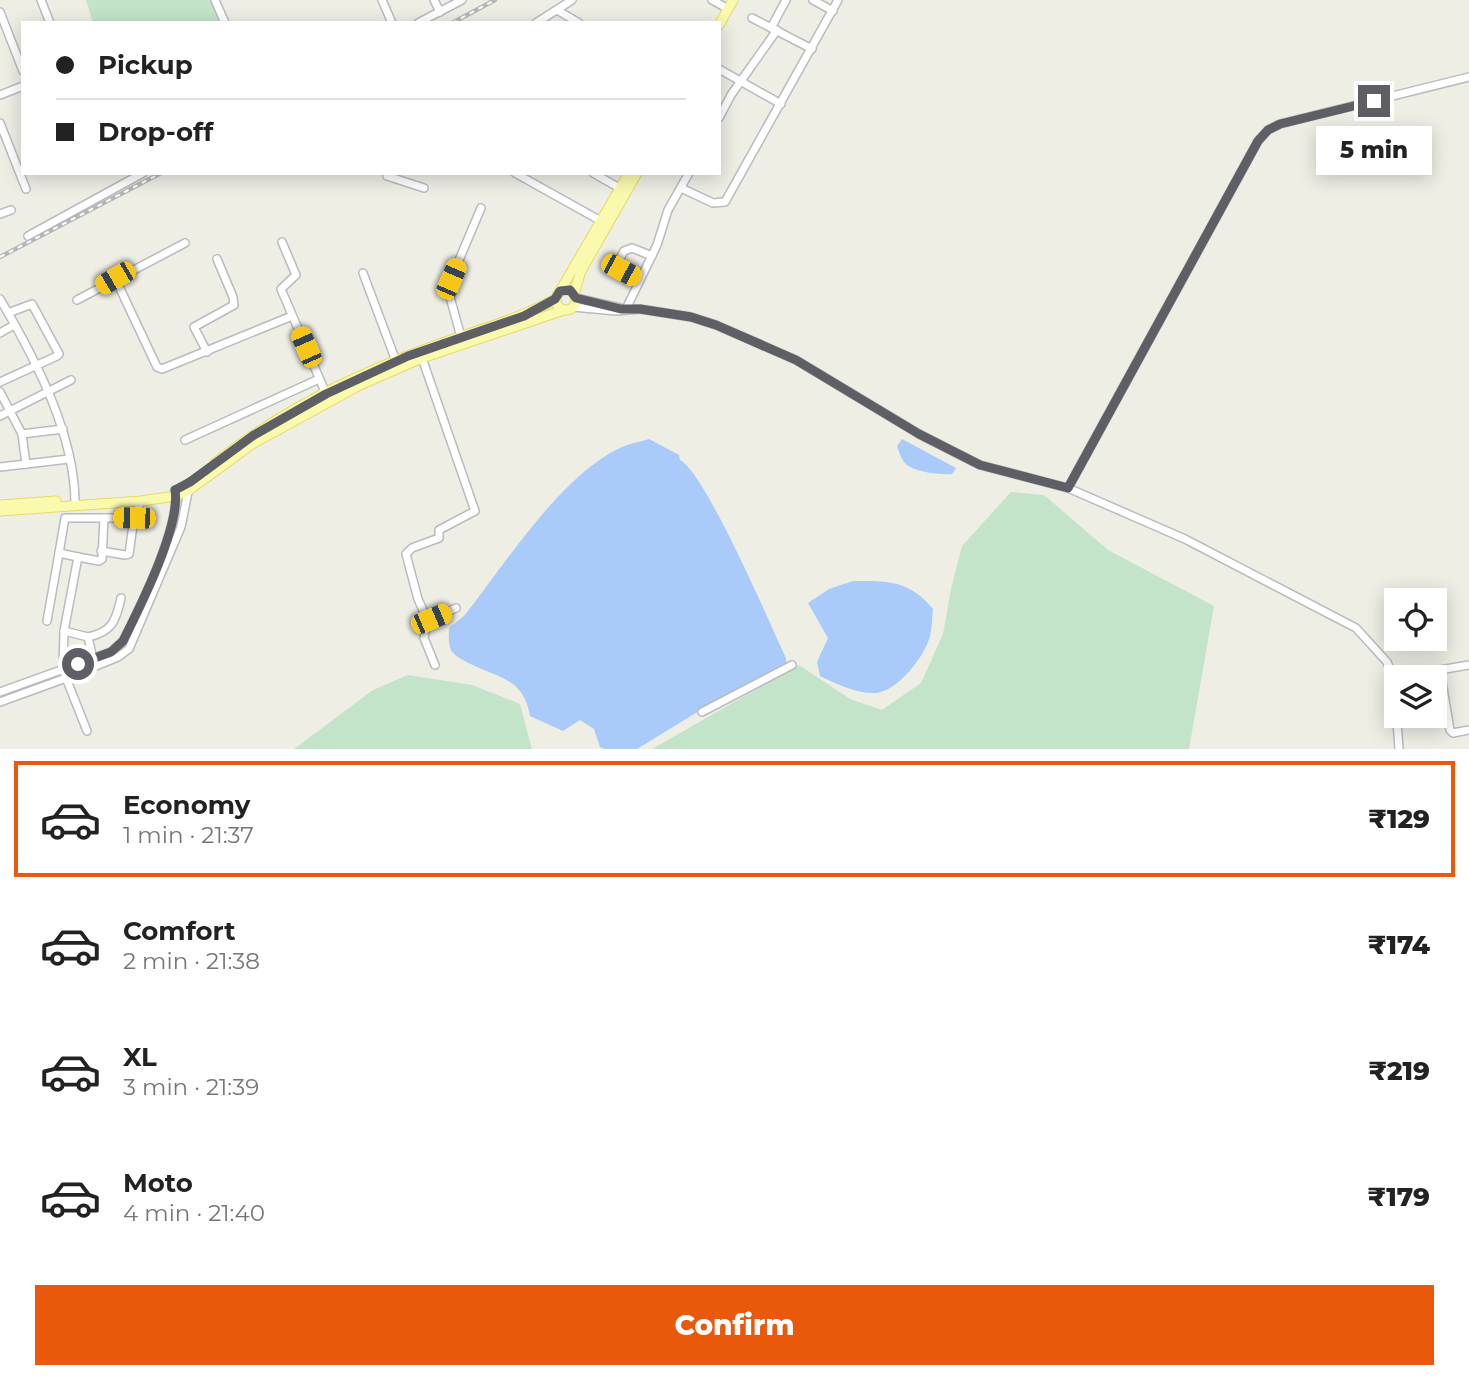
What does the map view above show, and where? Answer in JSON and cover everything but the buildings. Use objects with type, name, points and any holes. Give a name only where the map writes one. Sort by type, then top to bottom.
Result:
[{"type":"main road","points":[[721,21],[733,0]]},
{"type":"main road","points":[[715,21],[725,3]]},
{"type":"main road","points":[[628,175],[624,190],[582,271],[572,302],[559,308],[557,295],[601,221],[624,190],[636,175]]},
{"type":"main road","points":[[189,486],[254,435],[326,394],[396,361],[524,316],[570,290],[572,302]]},
{"type":"main road","points":[[0,505],[141,501],[176,493],[298,416],[358,386],[422,358],[572,302]]},
{"type":"main road","points":[[0,511],[176,493]]},
{"type":"street","points":[[41,0],[49,21]]},
{"type":"street","points":[[215,0],[224,21]]},
{"type":"street","points":[[382,0],[391,21]]},
{"type":"street","points":[[434,0],[440,12]]},
{"type":"street","points":[[422,21],[462,0]]},
{"type":"street","points":[[539,21],[572,0]]},
{"type":"street","points":[[712,0],[725,3]]},
{"type":"street","points":[[721,115],[774,29],[786,0]]},
{"type":"street","points":[[813,0],[833,11]]},
{"type":"street","points":[[681,188],[713,203],[725,202],[838,0]]},
{"type":"street","points":[[557,10],[576,21]]},
{"type":"street","points":[[0,12],[21,67]]},
{"type":"street","points":[[752,18],[812,49]]},
{"type":"street","points":[[721,70],[781,104]]},
{"type":"street","points":[[1068,488],[1258,141],[1268,130],[1280,124],[1469,77]]},
{"type":"street","points":[[0,94],[21,87]]},
{"type":"street","points":[[0,123],[26,188]]},
{"type":"street","points":[[28,236],[139,175]]},
{"type":"street","points":[[388,175],[424,188]]},
{"type":"street","points":[[519,175],[601,221]]},
{"type":"street","points":[[597,175],[624,190]]},
{"type":"street","points":[[623,309],[652,256],[668,211],[688,175]]},
{"type":"street","points":[[461,337],[449,290],[451,279],[481,208]]},
{"type":"street","points":[[0,214],[11,209]]},
{"type":"street","points":[[282,242],[296,272],[295,277],[281,289],[326,394]]},
{"type":"street","points":[[77,300],[185,243]]},
{"type":"street","points":[[639,280],[618,268],[618,262],[624,251],[632,248],[652,256]]},
{"type":"street","points":[[206,352],[194,327],[234,305],[217,259]]},
{"type":"street","points":[[363,273],[396,361]]},
{"type":"street","points":[[115,278],[158,367],[167,369],[292,316]]},
{"type":"street","points":[[0,299],[35,366],[63,429],[75,503]]},
{"type":"street","points":[[572,302],[691,317],[796,360],[919,434],[980,465],[1068,488],[1185,539],[1356,628],[1389,665]]},
{"type":"street","points":[[0,382],[57,356],[58,350],[32,304],[8,313]]},
{"type":"street","points":[[0,333],[14,325]]},
{"type":"street","points":[[422,358],[475,511],[441,529],[439,538],[407,551],[418,599],[428,618],[424,638],[435,665]]},
{"type":"street","points":[[186,440],[319,379]]},
{"type":"street","points":[[0,416],[71,380]]},
{"type":"street","points":[[0,393],[22,434],[26,464]]},
{"type":"street","points":[[22,434],[63,429]]},
{"type":"street","points":[[0,467],[69,459]]},
{"type":"street","points":[[0,702],[118,657],[129,649],[181,527],[189,486]]},
{"type":"street","points":[[0,692],[93,659],[116,648],[123,641],[171,531],[176,510],[176,493]]},
{"type":"street","points":[[101,551],[129,554],[134,518],[141,501]]},
{"type":"street","points":[[47,621],[65,518],[134,518]]},
{"type":"street","points":[[59,553],[99,561],[102,559],[104,518]]},
{"type":"street","points":[[63,669],[64,631],[78,557]]},
{"type":"street","points":[[64,631],[88,637],[102,634],[117,615],[121,598]]},
{"type":"street","points":[[428,618],[456,608]]},
{"type":"street","points":[[117,615],[134,620]]},
{"type":"street","points":[[88,637],[93,659]]},
{"type":"street","points":[[702,712],[792,665]]},
{"type":"street","points":[[1447,669],[1469,665]]},
{"type":"street","points":[[66,678],[87,731]]},
{"type":"street","points":[[1447,712],[1453,733],[1469,730]]},
{"type":"street","points":[[1398,728],[1399,749]]},
{"type":"green space","points":[[86,0],[212,0],[220,21],[92,21]]},
{"type":"green space","points":[[1011,492],[1044,495],[1108,550],[1214,606],[1189,749],[652,749],[799,665],[850,699],[882,710],[921,683],[943,634],[962,546]]},
{"type":"green space","points":[[408,675],[472,685],[520,704],[532,749],[294,749],[373,690]]},
{"type":"water","points":[[649,439],[679,455],[680,460],[705,491],[752,584],[786,658],[786,665],[704,708],[637,749],[604,749],[600,747],[594,729],[580,720],[563,731],[530,716],[521,692],[514,685],[453,653],[449,645],[449,628],[465,615],[535,523],[576,479],[618,449]]},
{"type":"water","points":[[902,439],[956,468],[952,474],[941,474],[920,471],[909,466],[902,459],[897,446]]},
{"type":"water","points":[[853,581],[887,582],[906,587],[933,609],[930,636],[917,662],[893,686],[876,693],[854,690],[820,676],[817,662],[828,638],[808,603],[829,589]]},
{"type":"railway","points":[[456,21],[495,0]]},
{"type":"railway","points":[[0,257],[157,175]]},
{"type":"route","points":[[78,664],[111,652],[123,641],[171,531],[176,510],[175,490],[183,487],[254,435],[326,394],[427,348],[524,316],[555,299],[556,295],[565,289],[570,290],[576,298],[621,309],[640,309],[691,317],[716,325],[796,360],[919,434],[980,465],[1068,488],[1258,141],[1268,130],[1280,124],[1374,101]]}]
